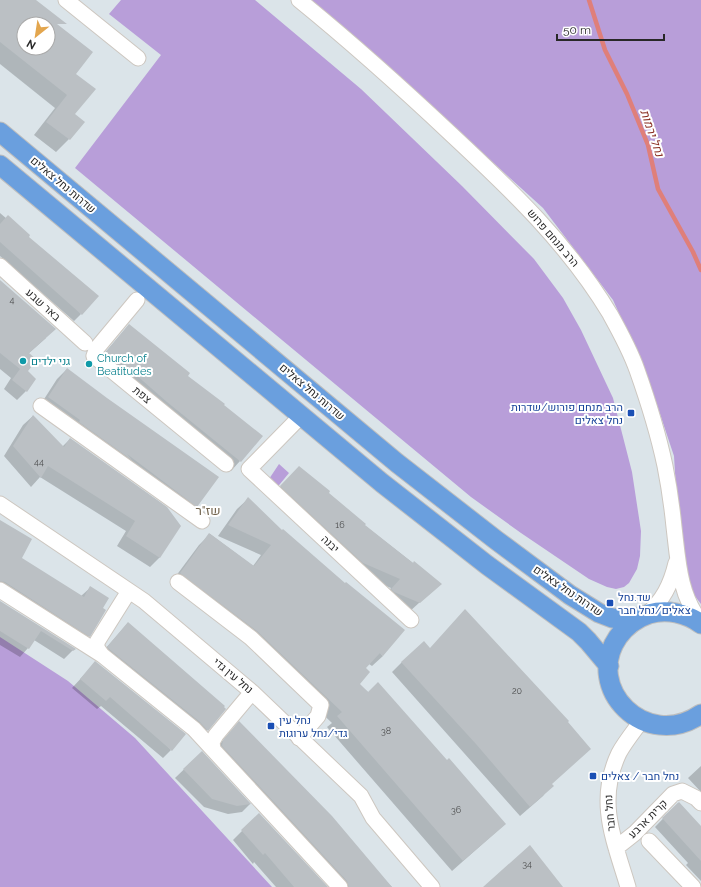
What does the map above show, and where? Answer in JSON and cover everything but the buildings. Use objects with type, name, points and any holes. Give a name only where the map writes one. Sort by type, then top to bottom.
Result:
[{"type":"main road","name":"שדרות נחל צאלים","points":[[0,132],[397,463],[570,595],[599,613],[612,618],[623,619],[654,613],[670,612],[686,615],[701,623]]},
{"type":"main road","points":[[0,165],[382,483],[532,599],[579,632],[609,666]]},
{"type":"main road","points":[[644,616],[628,626],[616,640],[612,648],[609,666],[610,683],[617,698],[628,711],[642,720],[656,725],[671,726],[685,723],[701,715]]},
{"type":"street","points":[[66,0],[138,58]]},
{"type":"street","name":"הרב מנחם פרוש","points":[[299,0],[393,81],[535,215],[569,254],[597,293],[619,330],[636,367],[648,402],[665,466],[680,576],[691,607],[701,623]]},
{"type":"street","name":"באר שבע","points":[[0,266],[85,343]]},
{"type":"street","name":"צפת","points":[[137,300],[97,348],[94,356],[226,464]]},
{"type":"street","points":[[41,406],[202,521]]},
{"type":"street","name":"יבנה","points":[[301,416],[249,469],[411,620]]},
{"type":"street","name":"נחל עין גדי","points":[[0,504],[144,601],[252,692],[361,796],[373,818],[432,887]]},
{"type":"street","name":"הרב מנחם פרוש","points":[[644,616],[656,606],[664,596],[672,577],[677,556]]},
{"type":"street","points":[[178,582],[251,638],[321,705],[318,716],[299,738]]},
{"type":"street","points":[[0,590],[102,655],[194,729],[340,887]]},
{"type":"street","points":[[102,655],[97,648],[97,642],[129,591]]},
{"type":"street","points":[[213,749],[212,742],[216,735],[252,692]]},
{"type":"street","name":"נחל חבר","points":[[628,887],[611,832],[607,793],[619,753],[642,720]]},
{"type":"street","name":"קרית ארבע","points":[[616,848],[635,833],[673,794],[682,791],[696,798],[701,803]]},
{"type":"street","points":[[649,841],[693,887]]},
{"type":"shaded area","points":[[121,0],[255,0],[361,89],[462,186],[534,259],[563,298],[581,330],[613,398],[632,472],[641,531],[640,556],[637,569],[629,583],[624,587],[616,589],[607,587],[589,579],[471,497],[75,168],[161,55],[109,14]]},
{"type":"shaded area","points":[[307,0],[701,0],[701,604],[687,586],[680,553],[674,456],[648,378],[613,300],[543,208],[444,118]]},
{"type":"shaded area","points":[[279,464],[289,473],[275,490],[267,482]]},
{"type":"shaded area","points":[[0,637],[68,681],[135,738],[272,887],[0,887]]},
{"type":"waterway","name":"נחל ירמות","points":[[589,0],[605,50],[627,94],[648,145],[658,189],[693,252],[701,270]]},
{"type":"place","name":"גני ילדים","points":[[23,361]]},
{"type":"place","name":"Church of Beatitudes","points":[[89,364]]},
{"type":"place","name":"הרב מנחם פורוש/שדרות נחל צאלים","points":[[631,413]]},
{"type":"place","name":"שד.נחל צאלים/נחל חבר","points":[[610,603]]},
{"type":"place","name":"נחל עין גדי/נחל ערוגות","points":[[271,726]]},
{"type":"place","name":"נחל חבר / צאלים","points":[[593,776]]},
{"type":"district","name":"שז\"ר","points":[[208,510]]}]
